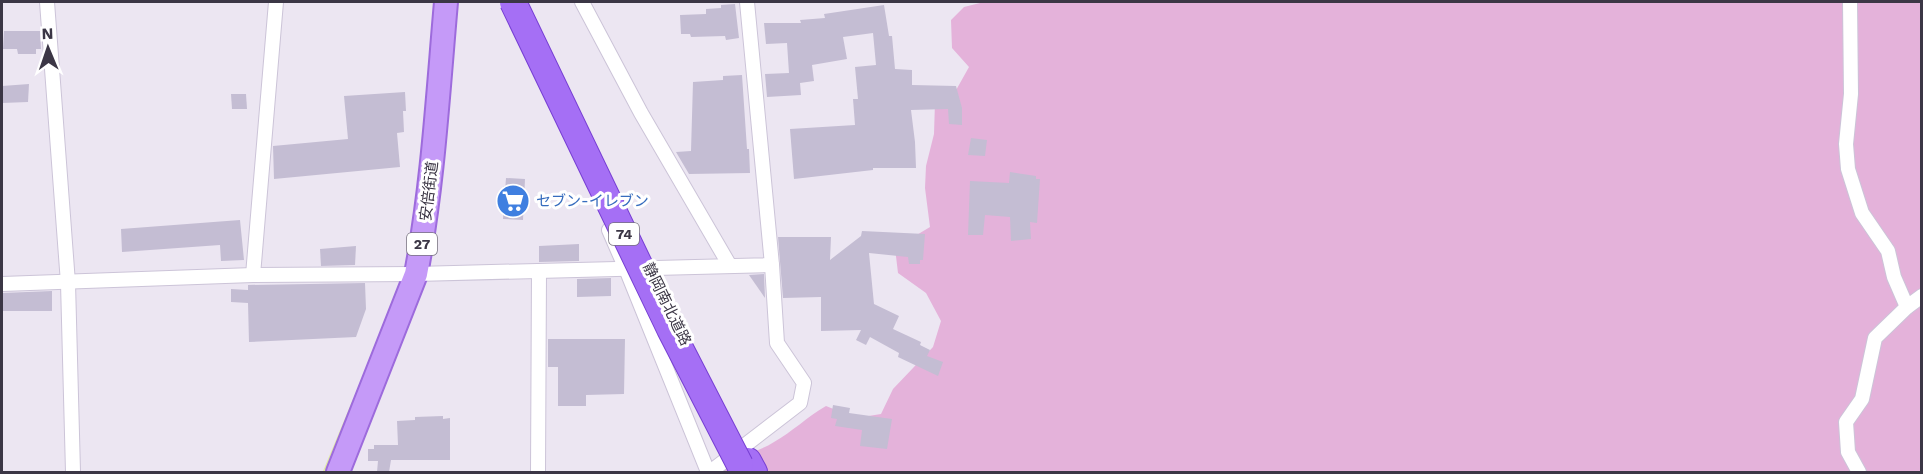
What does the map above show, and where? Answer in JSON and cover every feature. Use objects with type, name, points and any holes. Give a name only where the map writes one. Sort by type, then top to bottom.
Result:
[{"type":"highway","name":"静岡南北道路","points":[[513,2],[670,329],[746,468]]},
{"type":"highway","name":"静岡南北道路","points":[[525,2],[746,468]]},
{"type":"main road","name":"安倍街道","points":[[338,472],[416,274],[434,151],[446,2]]},
{"type":"street","points":[[47,2],[68,283],[73,472]]},
{"type":"street","points":[[254,275],[276,2]]},
{"type":"street","points":[[525,2],[526,40],[529,55],[626,269],[709,472],[800,403],[804,383],[777,343],[747,2]]},
{"type":"street","points":[[582,2],[641,113],[730,266]]},
{"type":"street","points":[[1850,2],[1851,94],[1846,144],[1848,169],[1862,213],[1888,251],[1894,277],[1907,307]]},
{"type":"street","points":[[2,284],[254,275],[539,272],[771,265]]},
{"type":"street","points":[[538,472],[539,272]]},
{"type":"street","points":[[1859,472],[1848,452],[1846,422],[1862,399],[1875,338],[1922,296]]},
{"type":"shaded area","points":[[984,2],[1921,2],[1921,472],[720,472],[739,458],[781,438],[826,406],[856,418],[881,414],[893,389],[933,347],[941,321],[926,293],[898,273],[895,248],[930,227],[925,188],[926,166],[934,134],[935,102],[955,92],[969,67],[952,48],[951,20],[964,7]]},
{"type":"building","points":[[735,4],[739,38],[726,40],[725,36],[691,37],[690,34],[681,34],[680,15],[706,14],[706,9]]},
{"type":"building","points":[[884,5],[889,36],[892,36],[895,69],[912,70],[912,85],[956,86],[962,108],[962,125],[949,124],[948,109],[911,110],[916,168],[873,168],[873,170],[794,179],[790,129],[855,125],[853,99],[858,99],[855,67],[876,65],[873,33],[843,37],[847,59],[812,65],[814,81],[800,83],[801,95],[767,97],[765,74],[789,73],[787,43],[766,44],[764,23],[801,23],[800,20],[825,18],[824,14]]},
{"type":"building","points":[[4,31],[40,31],[41,49],[36,49],[36,54],[18,54],[17,49],[3,49]]},
{"type":"building","points":[[742,75],[750,173],[689,174],[676,152],[691,151],[693,82],[723,80],[723,76]]},
{"type":"building","points":[[29,84],[28,102],[2,103],[2,86]]},
{"type":"building","points":[[405,92],[404,132],[397,133],[400,167],[274,179],[273,146],[348,139],[344,96]]},
{"type":"building","points":[[231,94],[246,94],[247,109],[232,109]]},
{"type":"building","points":[[971,138],[987,140],[985,156],[968,155]]},
{"type":"building","points":[[1010,172],[1036,176],[1036,179],[1040,179],[1037,223],[1030,222],[1031,239],[1011,241],[1010,217],[985,215],[983,235],[968,235],[970,181],[1009,183]]},
{"type":"building","points":[[506,178],[525,179],[523,220],[503,219]]},
{"type":"building","points":[[240,220],[244,260],[221,261],[220,245],[122,252],[121,229]]},
{"type":"building","points":[[862,231],[925,234],[923,260],[920,260],[920,264],[909,264],[908,257],[869,253],[874,304],[899,316],[893,329],[921,342],[920,345],[930,350],[927,356],[943,362],[938,376],[898,357],[899,353],[870,337],[866,345],[856,340],[861,330],[821,331],[821,297],[783,298],[778,237],[831,237],[830,260],[861,236]]},
{"type":"building","points":[[579,244],[579,261],[539,262],[539,246]]},
{"type":"building","points":[[356,246],[355,265],[321,266],[320,249]]},
{"type":"building","points":[[764,274],[765,298],[749,275]]},
{"type":"building","points":[[611,278],[611,296],[577,297],[577,279]]},
{"type":"building","points":[[365,283],[366,309],[356,337],[249,342],[248,303],[231,302],[231,289],[248,290],[248,285]]},
{"type":"building","points":[[52,291],[52,311],[2,311],[2,293]]},
{"type":"building","points":[[548,339],[625,339],[624,394],[586,395],[586,406],[558,406],[558,367],[548,367]]},
{"type":"building","points":[[833,405],[850,408],[849,413],[892,419],[887,449],[860,446],[862,430],[835,426],[837,419],[831,418]]},
{"type":"building","points":[[443,416],[443,419],[450,418],[450,460],[391,460],[389,472],[377,472],[378,461],[368,461],[368,449],[374,449],[374,445],[398,445],[397,421],[415,420],[415,417]]},
{"type":"waterway","points":[[325,472],[355,400]]},
{"type":"place","name":"セブン-イレブン","points":[[513,201]]}]
